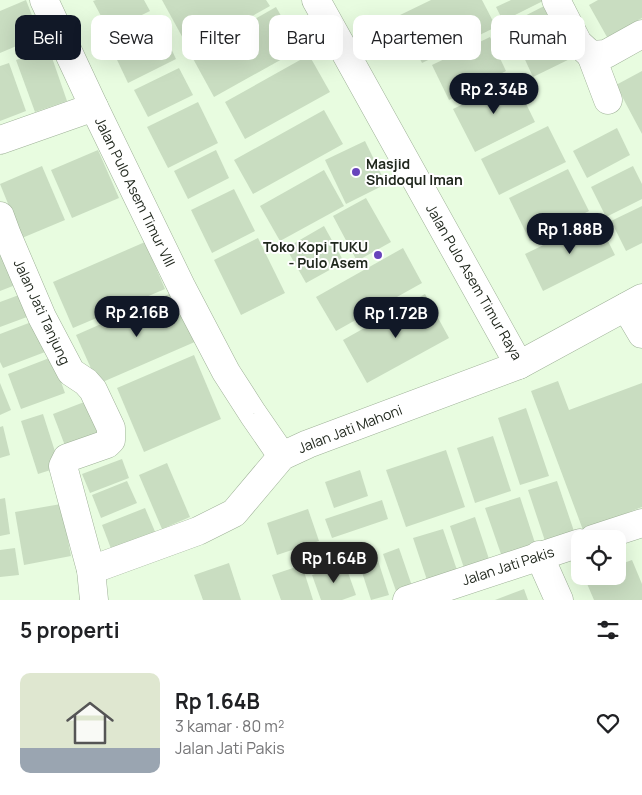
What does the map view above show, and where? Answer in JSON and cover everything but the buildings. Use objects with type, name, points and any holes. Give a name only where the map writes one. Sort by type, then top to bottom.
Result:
[{"type":"street","name":"Jalan Pulo Asem Timur VIII","points":[[44,0],[182,288],[226,372],[282,456]]},
{"type":"street","name":"Jalan Pulo Asem Timur Raya","points":[[316,0],[519,365],[634,303]]},
{"type":"street","points":[[556,0],[578,44],[590,55],[608,100]]},
{"type":"street","points":[[590,55],[606,54],[642,34]]},
{"type":"street","points":[[0,140],[94,107]]},
{"type":"street","name":"Jalan Jati Tanjung","points":[[0,216],[46,325],[71,372],[86,382],[93,390],[111,428],[108,444],[67,458],[63,466],[92,570]]},
{"type":"street","points":[[634,303],[642,334]]},
{"type":"street","name":"Jalan Jati Mahoni","points":[[92,570],[198,531],[234,513],[282,456],[308,444],[519,365]]},
{"type":"street","points":[[622,530],[642,524]]},
{"type":"street","name":"Jalan Jati Pakis","points":[[407,600],[571,546]]},
{"type":"street","points":[[539,556],[559,600]]},
{"type":"street","points":[[92,570],[94,600]]},
{"type":"place","name":"Masjid Shidoqul Iman","points":[[356,172]]},
{"type":"place","name":"Toko Kopi TUKU - Pulo Asem","points":[[378,255]]}]
